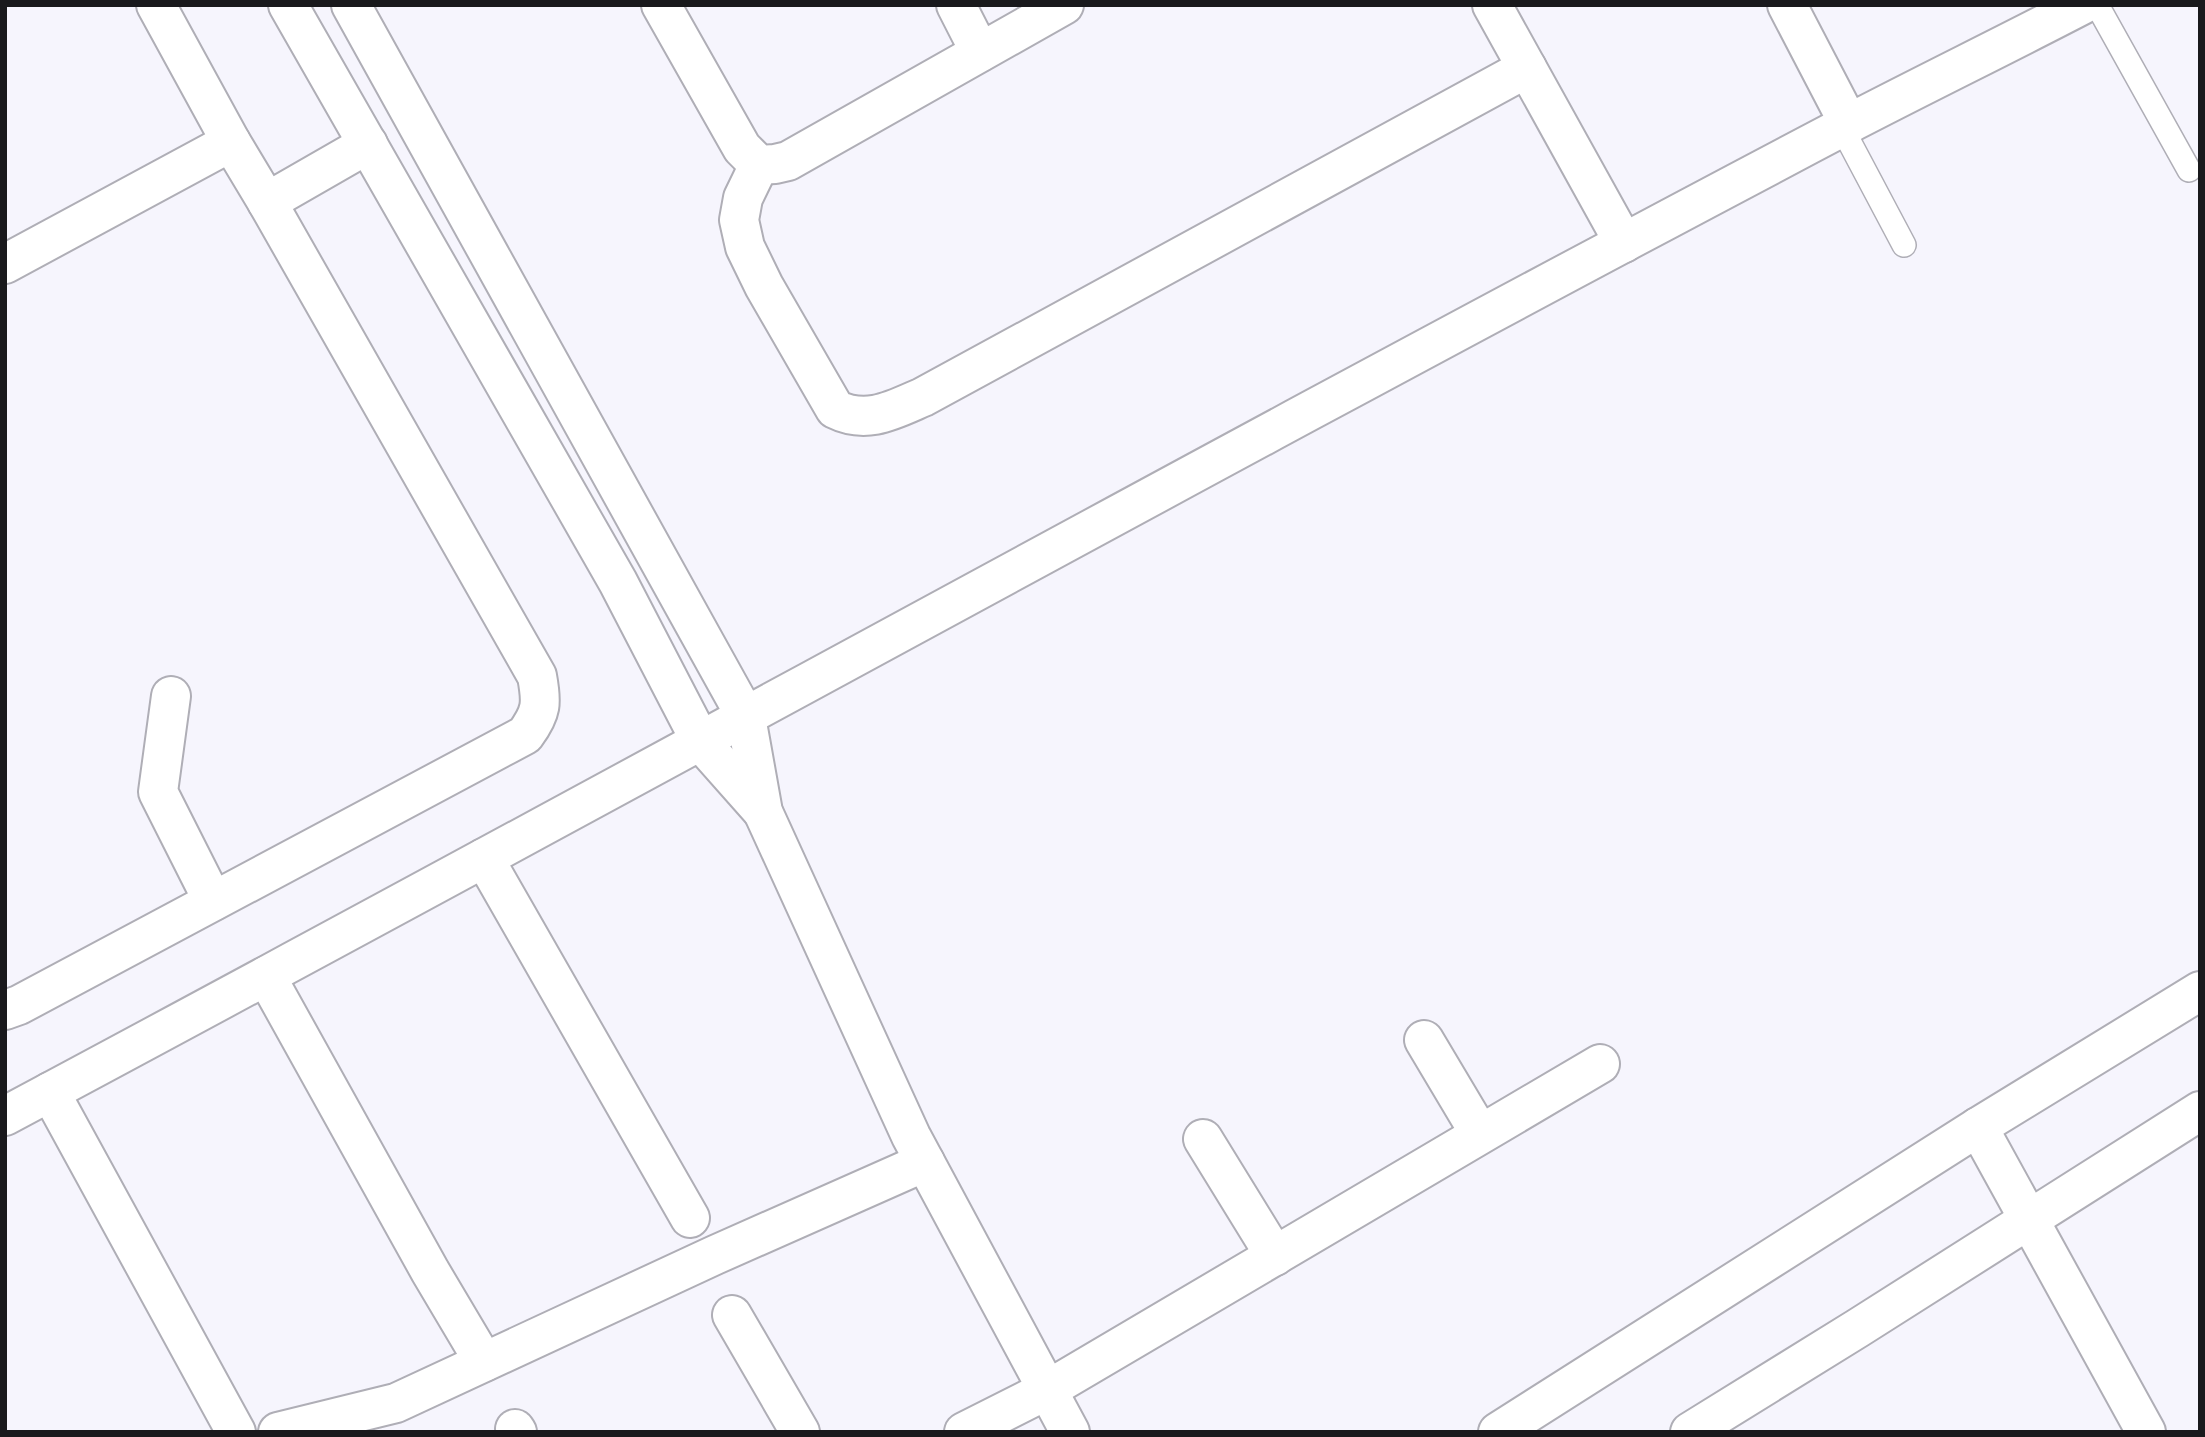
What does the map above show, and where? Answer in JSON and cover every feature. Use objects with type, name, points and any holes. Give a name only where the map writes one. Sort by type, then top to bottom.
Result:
[{"type":"street","points":[[5,1010],[525,735],[537,719],[542,701],[537,676],[231,142],[156,5]]},
{"type":"street","points":[[288,5],[618,582],[701,742],[763,813]]},
{"type":"street","points":[[351,5],[746,717],[763,813],[925,1162],[1070,1432]]},
{"type":"street","points":[[661,5],[742,148],[760,165],[788,161],[1064,5]]},
{"type":"street","points":[[956,5],[980,52]]},
{"type":"street","points":[[1492,5],[1624,243]]},
{"type":"street","points":[[1787,5],[1845,126]]},
{"type":"street","points":[[5,1116],[1624,243],[2082,5]]},
{"type":"street","points":[[760,165],[743,198],[739,220],[745,247],[764,286],[835,409],[848,415],[864,417],[892,410],[923,397],[1527,68]]},
{"type":"street","points":[[5,264],[231,142]]},
{"type":"street","points":[[267,202],[368,144]]},
{"type":"street","points":[[171,696],[158,792],[213,901]]},
{"type":"street","points":[[484,858],[690,1218]]},
{"type":"street","points":[[266,976],[430,1271],[484,1362]]},
{"type":"street","points":[[1498,1432],[1978,1127],[2200,991]]},
{"type":"street","points":[[1424,1040],[1480,1135]]},
{"type":"street","points":[[964,1432],[1047,1390],[1600,1064]]},
{"type":"street","points":[[50,1092],[236,1432]]},
{"type":"street","points":[[1690,1432],[2200,1111]]},
{"type":"street","points":[[1978,1127],[2146,1432]]},
{"type":"street","points":[[1203,1139],[1275,1256]]},
{"type":"street","points":[[278,1432],[396,1403],[715,1255],[925,1162]]},
{"type":"street","points":[[732,1315],[800,1432]]},
{"type":"lane","points":[[2097,5],[2189,170]]},
{"type":"lane","points":[[1845,126],[1904,244]]}]
